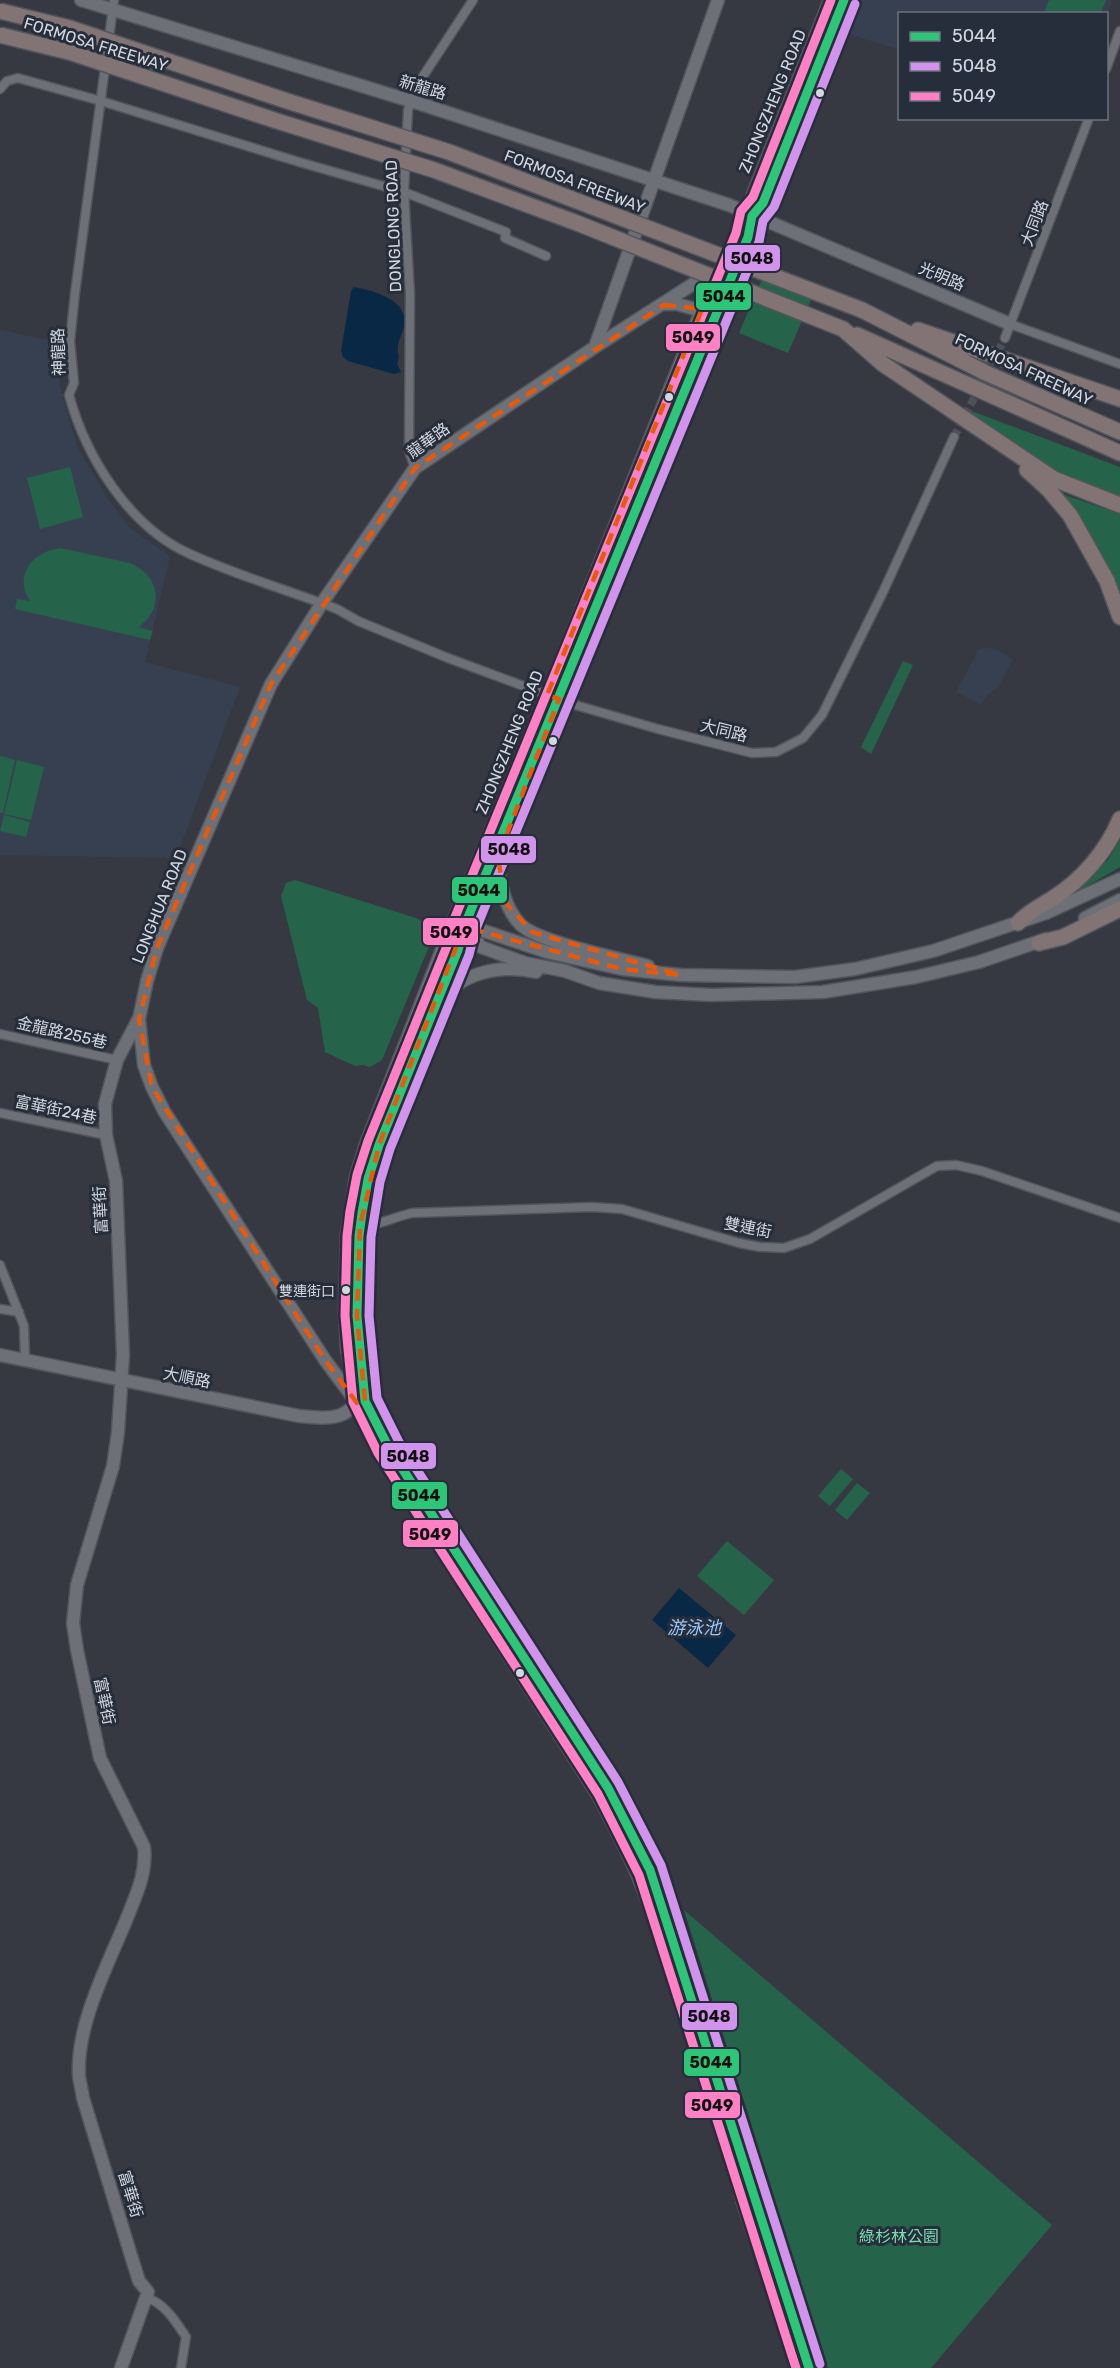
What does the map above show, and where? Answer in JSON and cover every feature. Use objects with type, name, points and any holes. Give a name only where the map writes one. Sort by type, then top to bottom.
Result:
[{"type":"highway","name":"FORMOSA FREEWAY","points":[[0,11],[70,28],[287,101],[449,152],[862,310],[986,373],[1120,432]]},
{"type":"highway","name":"FORMOSA FREEWAY","points":[[0,35],[69,52],[434,170],[843,329],[1120,453]]},
{"type":"highway","points":[[862,310],[1120,399]]},
{"type":"highway","points":[[843,329],[883,364],[1000,445],[1054,479],[1120,505]]},
{"type":"highway","points":[[1000,445],[1048,489],[1070,515],[1107,581],[1120,617]]},
{"type":"highway","points":[[1018,923],[1029,912],[1074,883],[1108,843],[1120,819]]},
{"type":"highway","points":[[1040,943],[1063,937],[1120,909]]},
{"type":"main road","name":"新龍路","points":[[81,0],[112,5],[412,101],[654,179],[729,205],[752,216]]},
{"type":"main road","points":[[595,347],[718,0]]},
{"type":"main road","name":"ZHONGZHENG ROAD","points":[[354,1225],[375,1156],[506,826],[702,309],[748,237],[752,216],[752,197],[830,0]]},
{"type":"main road","name":"ZHONGZHENG ROAD","points":[[752,216],[763,203],[844,0]]},
{"type":"main road","points":[[788,105],[800,111]]},
{"type":"main road","name":"光明路","points":[[752,216],[849,254],[1010,324]]},
{"type":"main road","name":"龍華路","points":[[322,603],[415,468],[707,275],[724,277]]},
{"type":"main road","name":"ZHONGZHENG ROAD","points":[[361,1402],[354,1225],[356,1176],[366,1144],[452,924],[553,697],[714,316],[724,277]]},
{"type":"main road","points":[[664,304],[702,309],[714,316]]},
{"type":"main road","name":"LONGHUA ROAD","points":[[322,603],[271,684],[249,733],[157,948],[139,1019],[144,1065],[164,1111],[325,1360],[361,1402]]},
{"type":"main road","points":[[506,826],[498,858],[500,881],[506,902],[521,925],[556,942],[681,975]]},
{"type":"main road","points":[[464,927],[547,952],[622,969],[681,975],[795,977],[855,969],[933,951],[1046,913],[1120,879]]},
{"type":"main road","points":[[429,1019],[444,996],[467,978],[490,970],[529,970],[567,980],[655,992],[711,995],[823,992],[916,977],[979,962],[1040,943],[1120,900]]},
{"type":"main road","points":[[464,927],[481,947],[525,963],[565,971],[599,983]]},
{"type":"main road","name":"富華街","points":[[139,1019],[117,1060],[105,1104],[106,1135],[116,1191],[123,1355],[118,1432],[113,1466],[77,1586],[74,1623],[76,1650],[100,1758],[144,1847],[141,1883],[86,2022],[79,2076],[83,2098],[133,2262],[139,2281],[147,2292],[146,2298]]},
{"type":"main road","name":"大順路","points":[[0,1354],[120,1381],[299,1416],[324,1417],[342,1414],[361,1402]]},
{"type":"main road","points":[[361,1402],[608,1788],[650,1870],[809,2368]]},
{"type":"main road","points":[[361,1402],[380,1454],[598,1795],[639,1879],[667,1959],[743,2203],[800,2368]]},
{"type":"main road","points":[[121,2368],[146,2298]]},
{"type":"street","name":"DONGLONG ROAD","points":[[415,468],[409,451],[410,294],[404,192],[408,110],[416,87],[473,0]]},
{"type":"street","name":"神龍路","points":[[112,5],[70,341],[74,383],[69,394],[84,441],[100,469],[137,515],[176,546],[188,554],[322,603]]},
{"type":"street","points":[[1108,66],[1120,31]]},
{"type":"street","points":[[0,88],[7,81],[18,78],[404,192],[506,232],[505,238],[546,256]]},
{"type":"street","name":"大同路","points":[[1005,338],[1088,120]]},
{"type":"street","name":"光明路","points":[[1010,324],[1120,364]]},
{"type":"street","name":"大同路","points":[[322,603],[358,621],[553,697],[658,729],[752,753],[776,752],[803,738],[822,715],[884,592],[954,437]]},
{"type":"street","name":"金龍路255巷","points":[[0,1034],[117,1060]]},
{"type":"street","name":"富華街24巷","points":[[0,1113],[106,1135]]},
{"type":"street","name":"雙連街","points":[[354,1225],[412,1213],[592,1207],[622,1209],[739,1243],[784,1248],[810,1239],[937,1166],[956,1166],[982,1171],[1120,1218]]},
{"type":"street","points":[[0,1265],[24,1326],[25,1359]]},
{"type":"street","points":[[0,1309],[19,1312]]},
{"type":"street","points":[[146,2298],[155,2300],[174,2319],[186,2337],[181,2368]]},
{"type":"highlighted area","points":[[664,305],[702,309],[547,695],[559,699],[498,857],[505,902],[532,932],[681,975],[622,969],[464,927],[379,1145],[360,1226],[357,1316],[365,1401],[357,1403],[325,1360],[152,1087],[139,1019],[157,948],[271,684],[415,468]]},
{"type":"shaded area","points":[[862,0],[1112,0],[1108,13],[898,12],[898,50],[849,34]]},
{"type":"shaded area","points":[[0,330],[57,342],[58,374],[78,448],[108,499],[130,528],[170,556],[145,662],[240,687],[176,858],[0,855]]},
{"type":"shaded area","points":[[992,648],[1013,660],[998,687],[987,695],[981,705],[956,692],[979,649]]},
{"type":"green space","points":[[1049,0],[1106,0],[1101,12],[1044,12]]},
{"type":"green space","points":[[121,55],[157,65],[151,83],[116,72]]},
{"type":"green space","points":[[768,265],[817,286],[788,353],[739,333]]},
{"type":"green space","points":[[966,409],[1120,467],[1120,497],[1059,472],[1017,449]]},
{"type":"green space","points":[[70,467],[83,517],[40,529],[27,478]]},
{"type":"green space","points":[[1059,493],[1120,514],[1120,597],[1098,549]]},
{"type":"green space","points":[[60,548],[130,563],[148,576],[156,592],[155,601],[153,610],[139,627],[153,631],[150,640],[15,609],[17,599],[30,601],[24,582],[28,566],[42,554]]},
{"type":"green space","points":[[903,661],[913,665],[871,754],[861,747]]},
{"type":"green space","points":[[0,756],[15,760],[3,813],[0,813]]},
{"type":"green space","points":[[17,760],[44,767],[31,820],[4,814]]},
{"type":"green space","points":[[4,815],[30,822],[26,837],[0,831]]},
{"type":"green space","points":[[1120,840],[1120,867],[1070,896],[1108,860]]},
{"type":"green space","points":[[295,880],[416,918],[429,925],[433,937],[382,1060],[370,1067],[355,1066],[325,1052],[318,1008],[307,1000],[281,896],[286,883]]},
{"type":"green space","points":[[841,1469],[853,1479],[830,1506],[818,1496]]},
{"type":"green space","points":[[857,1483],[870,1493],[847,1520],[835,1510]]},
{"type":"green space","points":[[727,1541],[774,1580],[744,1615],[697,1576]]},
{"type":"green space","name":"綠杉林公園","points":[[684,1910],[1052,2225],[931,2368],[828,2368]]},
{"type":"water","points":[[354,287],[380,294],[396,303],[401,310],[404,327],[398,345],[397,364],[401,372],[394,374],[348,361],[343,357],[341,351],[351,291]]},
{"type":"water","name":"游泳池","points":[[679,1588],[736,1635],[708,1668],[652,1620]]},
{"type":"tunnel","points":[[954,437],[1005,338]]},
{"type":"transit line","name":"5049","points":[[796,2368],[639,1875],[598,1794],[378,1453],[353,1402],[345,1316],[347,1236],[350,1211],[357,1175],[368,1141],[447,946],[453,922],[736,233],[741,211],[753,197],[831,0]]},
{"type":"transit line","name":"5044","points":[[809,2368],[650,1870],[608,1788],[389,1448],[365,1401],[357,1316],[359,1236],[368,1179],[379,1145],[458,950],[464,927],[748,237],[752,216],[763,203],[844,0]]},
{"type":"transit line","name":"5048","points":[[820,2364],[661,1865],[618,1782],[399,1442],[377,1398],[369,1316],[371,1237],[380,1182],[390,1149],[469,955],[475,931],[759,242],[763,221],[774,207],[855,4]]},
{"type":"place","name":"雙連街口","points":[[346,1290]]}]
